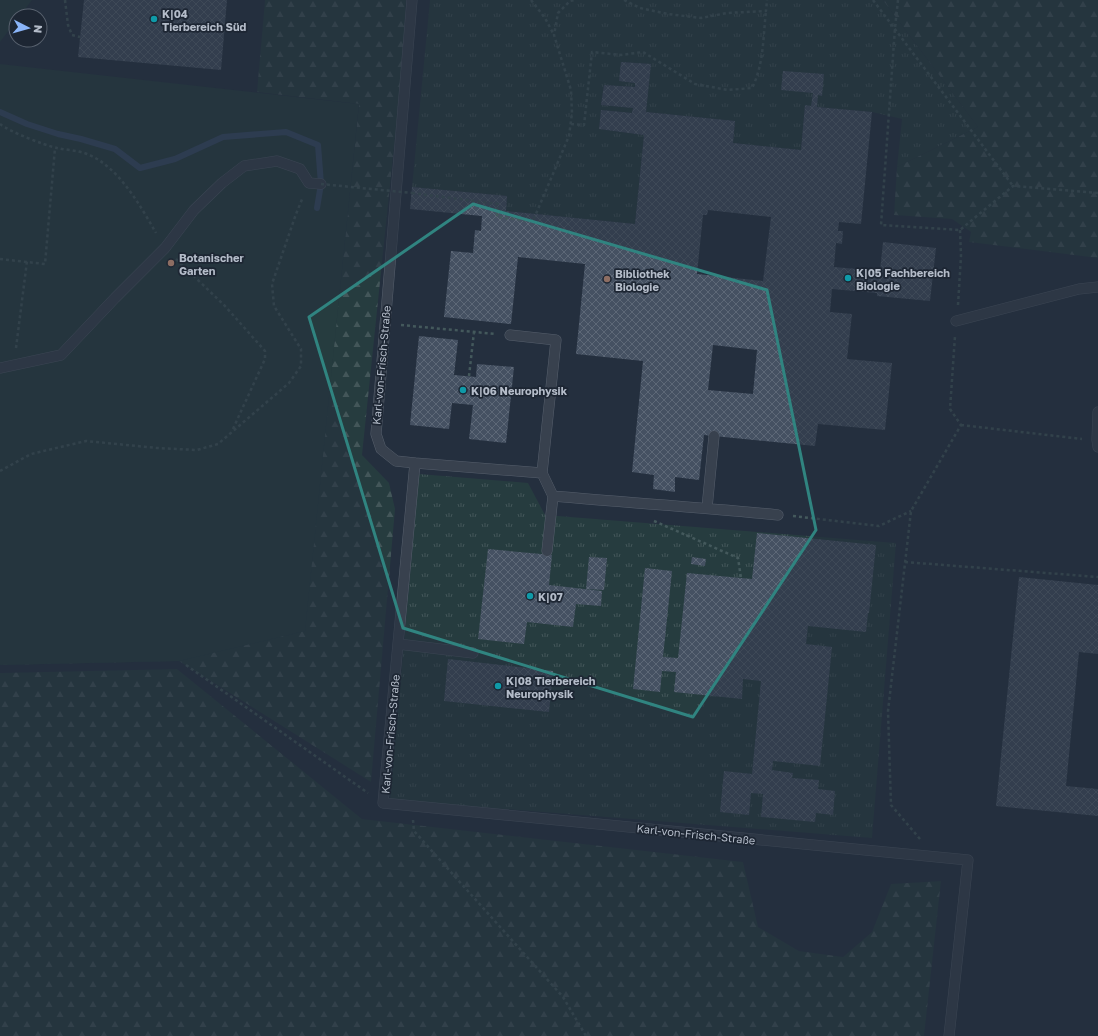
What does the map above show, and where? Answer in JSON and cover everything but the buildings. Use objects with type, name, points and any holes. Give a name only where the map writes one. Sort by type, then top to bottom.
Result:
[{"type":"lane","name":"Karl-von-Frisch-Straße","points":[[412,0],[376,434],[381,449],[396,461],[415,463],[384,803],[968,860],[949,1036]]},
{"type":"lane","points":[[0,368],[61,355],[165,248],[194,210],[222,183],[244,166],[277,161],[300,169],[309,183],[321,184]]},
{"type":"lane","points":[[956,321],[1079,289],[1098,287]]},
{"type":"lane","points":[[510,335],[556,340],[542,473],[553,496],[547,551]]},
{"type":"lane","points":[[1097,443],[1098,412]]},
{"type":"lane","points":[[707,508],[714,436]]},
{"type":"lane","points":[[415,463],[542,473]]},
{"type":"lane","points":[[553,496],[609,502],[778,514]]},
{"type":"lane","points":[[398,644],[474,653]]},
{"type":"path","points":[[65,0],[68,25],[72,35],[80,37]]},
{"type":"path","points":[[321,184],[412,192],[498,204],[497,218],[533,221],[569,136],[572,113],[571,90],[554,35],[545,18],[531,0]]},
{"type":"path","points":[[554,35],[558,13],[570,1],[575,0]]},
{"type":"path","points":[[624,0],[640,8],[668,14],[701,18],[727,13],[766,11]]},
{"type":"path","points":[[571,124],[584,125],[592,52],[621,56],[643,52],[695,84],[728,90],[752,88],[757,77],[762,56],[767,0]]},
{"type":"path","points":[[873,0],[1013,186]]},
{"type":"path","points":[[898,0],[881,225],[960,230],[1013,186],[1098,193]]},
{"type":"path","points":[[0,124],[55,148],[86,154],[101,161],[115,174],[140,205],[165,248],[225,306],[265,351],[265,359],[231,433]]},
{"type":"path","points":[[0,259],[45,264],[55,148]]},
{"type":"path","points":[[0,471],[31,454],[86,441],[157,448],[197,450],[218,444],[289,383],[301,366],[301,349],[274,306],[272,284],[296,214],[309,183]]},
{"type":"path","points":[[960,230],[961,256],[950,409],[961,426],[1097,443]]},
{"type":"path","points":[[14,365],[27,262]]},
{"type":"path","points":[[385,324],[510,335]]},
{"type":"path","points":[[469,376],[474,332]]},
{"type":"path","points":[[936,857],[891,805],[888,711],[911,511],[961,426]]},
{"type":"path","points":[[778,514],[879,526],[911,511]]},
{"type":"path","points":[[652,520],[738,558],[741,578]]},
{"type":"path","points":[[905,562],[1098,577]]},
{"type":"path","points":[[186,665],[384,803]]},
{"type":"path","points":[[411,806],[414,831],[563,997],[586,1036]]},
{"type":"highlighted area","points":[[473,204],[767,290],[816,530],[693,717],[403,628],[309,317]]},
{"type":"green space","points":[[0,0],[32,0],[26,8],[8,8],[8,32],[0,42]]},
{"type":"green space","points":[[265,0],[406,0],[402,70],[362,455],[389,483],[395,509],[371,782],[179,661],[0,665],[0,493],[326,422],[359,104],[257,92]]},
{"type":"green space","points":[[430,0],[883,0],[978,127],[897,167],[902,119],[872,112],[805,106],[801,150],[733,143],[735,121],[646,112],[650,64],[621,62],[619,81],[635,83],[635,87],[604,85],[601,105],[633,108],[632,113],[601,110],[599,129],[644,135],[635,224],[506,211],[507,196],[412,187]]},
{"type":"green space","points":[[883,0],[1098,0],[1098,258],[969,242],[971,232],[952,219],[894,215],[897,167],[978,127]]},
{"type":"green space","name":"Botanischer Garten","points":[[0,64],[359,104],[305,631],[179,661],[0,665]]},
{"type":"green space","points":[[419,474],[528,483],[545,515],[896,543],[872,838],[390,800]]},
{"type":"green space","points":[[177,669],[362,819],[743,862],[758,927],[799,951],[843,957],[872,932],[891,884],[941,881],[924,1036],[0,1036],[0,673]]},
{"type":"waterway","points":[[0,112],[27,124],[58,134],[115,149],[140,168],[175,159],[223,137],[286,132],[318,145],[321,184],[317,208]]},
{"type":"place","name":"K|04 Tierbereich Süd","points":[[154,19]]},
{"type":"place","name":"Botanischer Garten","points":[[171,263]]},
{"type":"place","name":"K|05 Fachbereich Biologie","points":[[848,278]]},
{"type":"place","name":"Bibliothek Biologie","points":[[607,279]]},
{"type":"place","name":"K|06 Neurophysik","points":[[463,390]]},
{"type":"place","name":"K|07","points":[[530,596]]},
{"type":"place","name":"K|08 Tierbereich Neurophysik","points":[[498,686]]}]
